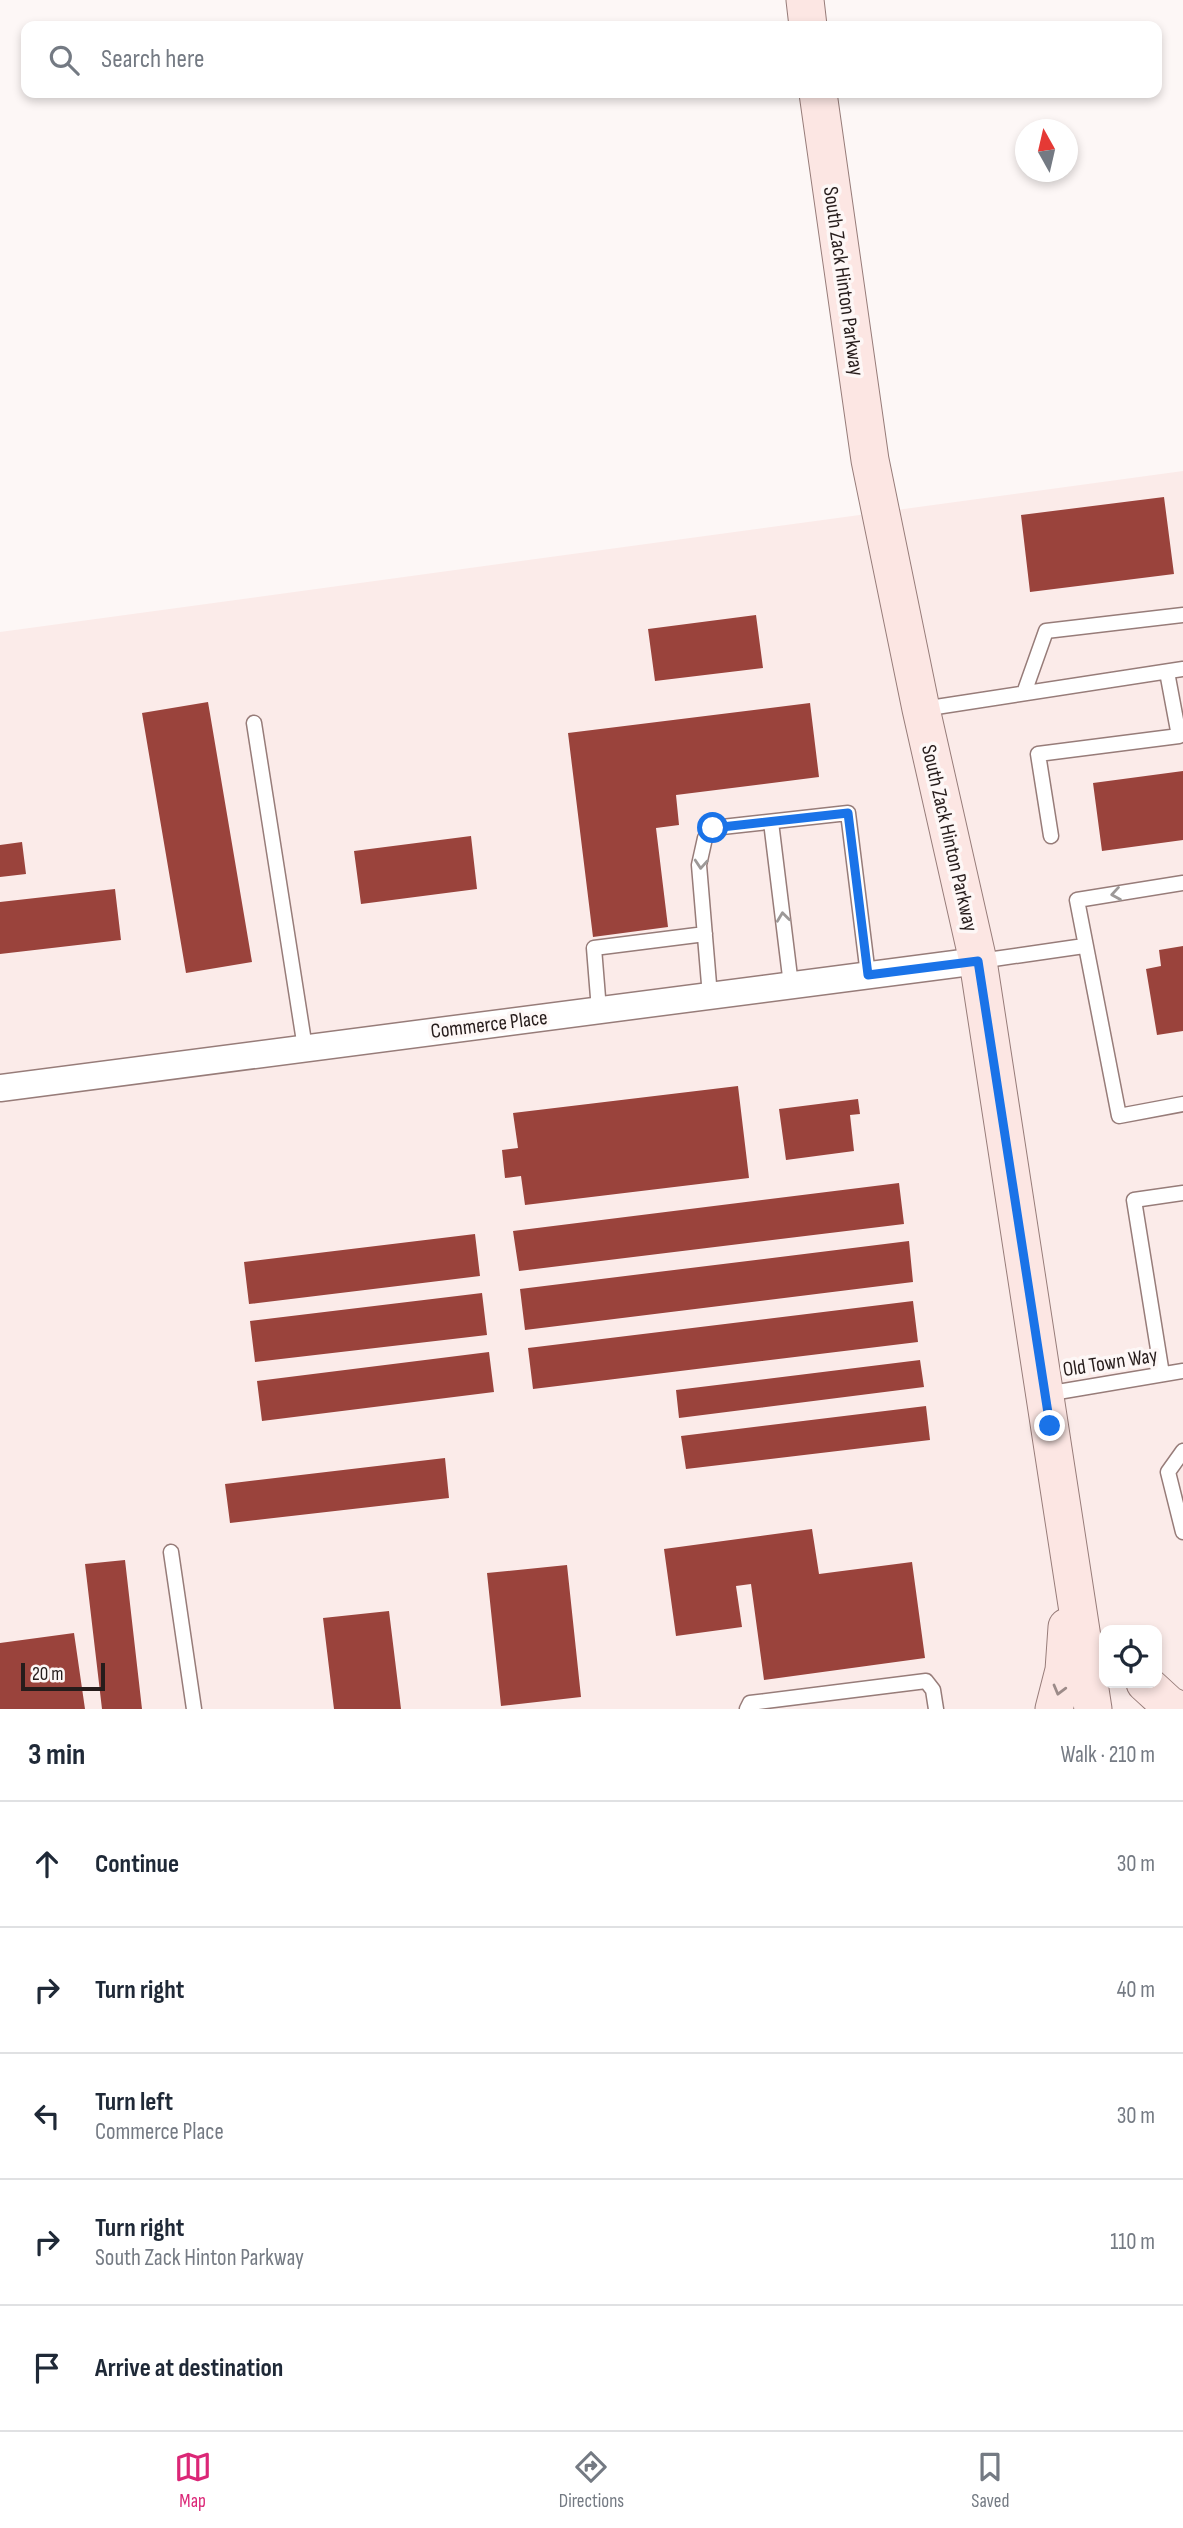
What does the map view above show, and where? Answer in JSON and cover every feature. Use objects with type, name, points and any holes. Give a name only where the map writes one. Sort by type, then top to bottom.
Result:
[{"type":"main road","points":[[805,0],[807,21]]},
{"type":"main road","name":"South Zack Hinton Parkway","points":[[819,98],[870,460],[921,709],[978,961],[1093,1709]]},
{"type":"main road","points":[[1072,1573],[1099,1625]]},
{"type":"main road","points":[[1054,1709],[1064,1671],[1072,1573]]},
{"type":"main road","points":[[1150,1688],[1169,1705],[1178,1709]]},
{"type":"street","name":"Commerce Place","points":[[0,1088],[978,961]]},
{"type":"lane","points":[[1024,693],[1046,631],[1183,615]]},
{"type":"lane","points":[[921,709],[1183,669]]},
{"type":"lane","points":[[1051,836],[1038,754],[1181,736],[1167,671]]},
{"type":"lane","points":[[254,723],[305,1048]]},
{"type":"lane","points":[[710,996],[699,865],[705,838],[713,828],[848,813],[868,975]]},
{"type":"lane","points":[[771,822],[791,985]]},
{"type":"lane","points":[[1183,883],[1077,900],[1119,1116],[1183,1104]]},
{"type":"lane","points":[[599,1010],[594,948],[705,934]]},
{"type":"lane","points":[[978,961],[1084,946]]},
{"type":"lane","points":[[1162,1374],[1134,1200],[1183,1193]]},
{"type":"lane","name":"Old Town Way","points":[[1045,1394],[1183,1371]]},
{"type":"lane","points":[[1183,1451],[1168,1472],[1183,1532]]},
{"type":"lane","points":[[171,1552],[194,1709]]},
{"type":"lane","points":[[747,1709],[750,1703],[926,1681],[933,1690],[936,1709]]},
{"type":"shaded area","points":[[1183,471],[1183,1709],[0,1709],[0,632]]},
{"type":"building","points":[[1164,497],[1174,574],[1030,592],[1021,515]]},
{"type":"building","points":[[756,615],[763,668],[655,681],[648,629]]},
{"type":"building","points":[[208,702],[252,962],[186,973],[142,713]]},
{"type":"building","points":[[810,703],[819,777],[676,795],[679,825],[656,828],[668,927],[593,937],[568,733]]},
{"type":"building","points":[[1183,771],[1183,840],[1102,851],[1093,783]]},
{"type":"building","points":[[471,836],[477,889],[361,904],[354,851]]},
{"type":"building","points":[[22,842],[26,874],[0,877],[0,845]]},
{"type":"building","points":[[115,889],[121,940],[0,954],[0,902]]},
{"type":"building","points":[[1183,946],[1183,1031],[1157,1035],[1146,969],[1161,966],[1159,950]]},
{"type":"building","points":[[738,1086],[749,1178],[525,1205],[521,1176],[505,1178],[502,1150],[518,1148],[513,1113]]},
{"type":"building","points":[[858,1099],[860,1114],[850,1115],[854,1151],[786,1160],[779,1109]]},
{"type":"building","points":[[899,1183],[904,1224],[519,1271],[513,1231]]},
{"type":"building","points":[[475,1234],[480,1276],[249,1304],[244,1262]]},
{"type":"building","points":[[909,1241],[913,1282],[525,1330],[520,1289]]},
{"type":"building","points":[[482,1293],[487,1335],[255,1362],[250,1321]]},
{"type":"building","points":[[913,1301],[918,1342],[533,1389],[528,1348]]},
{"type":"building","points":[[489,1352],[494,1392],[262,1421],[257,1381]]},
{"type":"building","points":[[920,1360],[924,1387],[679,1418],[676,1390]]},
{"type":"building","points":[[926,1406],[930,1440],[686,1469],[681,1436]]},
{"type":"building","points":[[445,1458],[449,1498],[230,1523],[225,1484]]},
{"type":"building","points":[[812,1529],[819,1574],[912,1562],[925,1658],[764,1680],[751,1584],[736,1586],[742,1627],[676,1636],[664,1549]]},
{"type":"building","points":[[125,1560],[142,1709],[102,1709],[85,1564]]},
{"type":"building","points":[[567,1565],[581,1697],[501,1706],[487,1573]]},
{"type":"building","points":[[389,1611],[401,1709],[334,1709],[323,1618]]},
{"type":"building","points":[[74,1633],[85,1709],[0,1709],[0,1643]]},
{"type":"route","points":[[713,828],[848,813],[868,975],[978,961],[1050,1426]]}]
